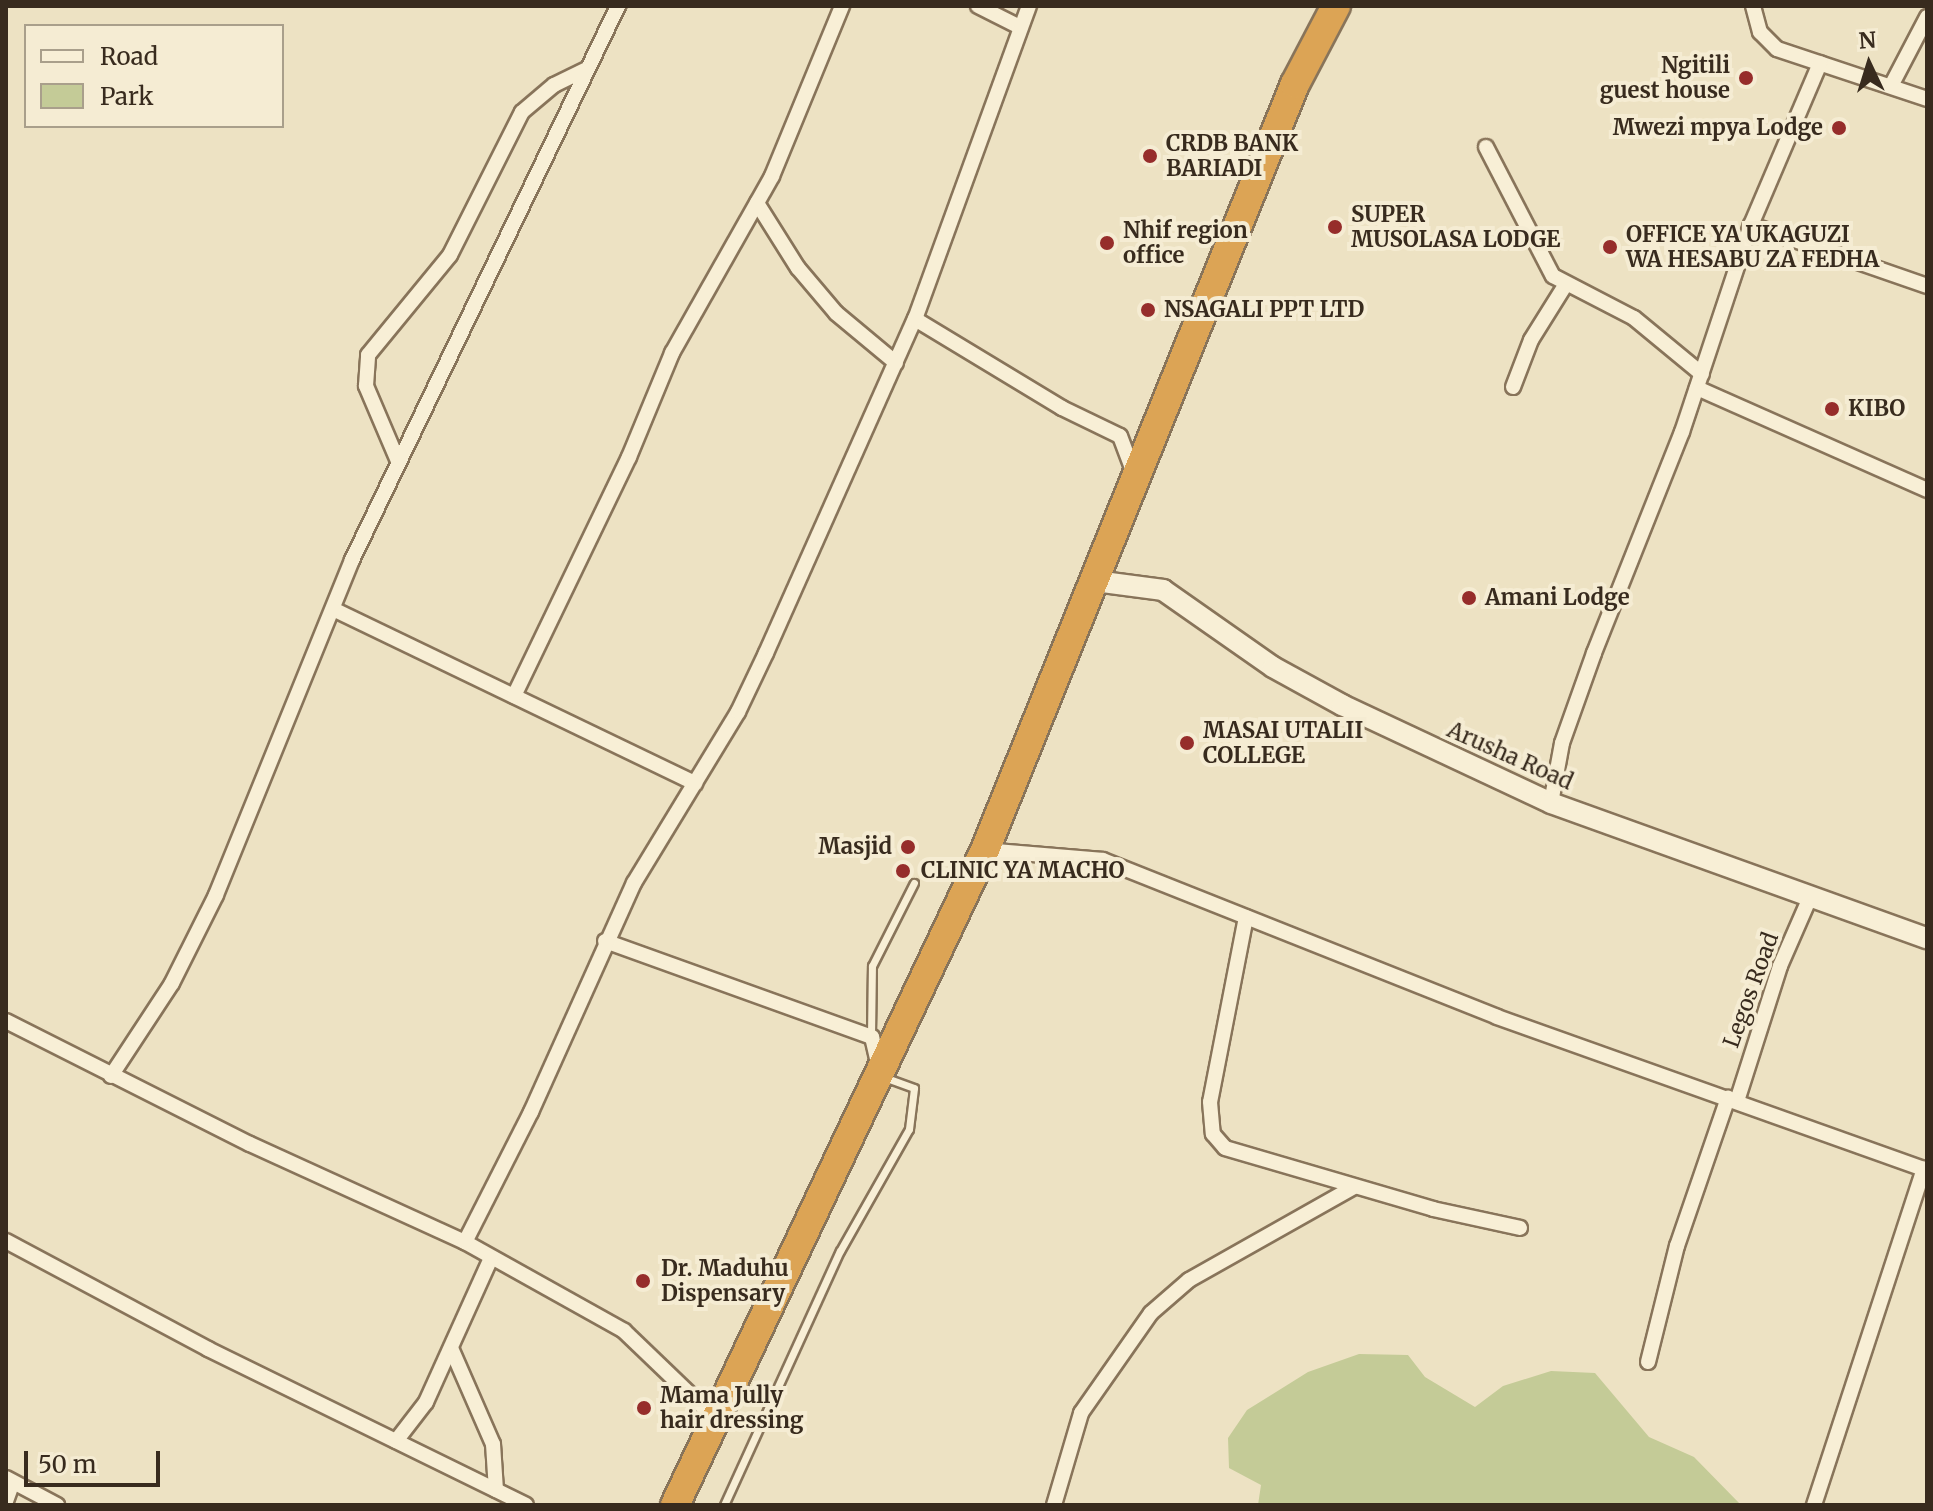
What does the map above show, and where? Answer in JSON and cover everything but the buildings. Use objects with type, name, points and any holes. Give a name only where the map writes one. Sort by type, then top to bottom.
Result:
[{"type":"highway","points":[[675,1505],[718,1421],[985,850],[1295,84],[1336,6]]},
{"type":"main road","name":"Arusha Road","points":[[1095,581],[1163,590],[1273,667],[1551,803],[1927,938]]},
{"type":"street","points":[[111,1076],[172,983],[216,895],[333,609],[398,461],[618,6]]},
{"type":"street","points":[[514,696],[629,457],[672,353],[757,203],[842,6]]},
{"type":"street","points":[[978,6],[1020,27]]},
{"type":"street","points":[[465,1242],[531,1112],[605,941],[738,712],[915,319],[1029,6]]},
{"type":"street","points":[[1753,6],[1760,32],[1777,49],[1927,99]]},
{"type":"street","points":[[1891,86],[1927,17]]},
{"type":"street","points":[[1551,803],[1562,743],[1588,668],[1700,381],[1751,225],[1805,88],[1820,63]]},
{"type":"street","points":[[398,461],[366,386],[368,355],[450,255],[522,112],[554,85],[587,69]]},
{"type":"street","points":[[1486,147],[1511,189],[1540,257],[1566,284],[1634,318],[1700,381],[1927,490]]},
{"type":"street","points":[[757,203],[798,268],[836,313],[896,363]]},
{"type":"street","points":[[1751,225],[1927,286]]},
{"type":"street","points":[[1513,387],[1531,340],[1566,284]]},
{"type":"street","points":[[915,319],[1062,408],[1120,436],[1137,480]]},
{"type":"street","points":[[333,609],[695,783]]},
{"type":"street","points":[[985,850],[1103,860],[1497,1017],[1926,1169],[1814,1505]]},
{"type":"street","name":"Legos Road","points":[[1648,1362],[1677,1246],[1780,966],[1811,895]]},
{"type":"street","points":[[1246,917],[1213,1079],[1213,1134],[1225,1148],[1354,1187],[1520,1228]]},
{"type":"street","points":[[605,941],[872,1037],[881,1076]]},
{"type":"street","points":[[6,1021],[111,1076],[465,1242],[624,1331],[718,1421]]},
{"type":"street","points":[[1054,1505],[1081,1413],[1151,1313],[1189,1280],[1354,1187]]},
{"type":"street","points":[[6,1241],[526,1505]]},
{"type":"street","points":[[396,1441],[426,1402],[491,1258]]},
{"type":"street","points":[[451,1348],[493,1444],[499,1473],[496,1490]]},
{"type":"street","points":[[6,1501],[10,1480],[57,1505]]},
{"type":"lane","points":[[872,1037],[872,966],[914,883]]},
{"type":"lane","points":[[724,1505],[840,1251],[909,1129],[914,1088],[881,1076]]},
{"type":"green space","points":[[1359,1354],[1408,1355],[1425,1377],[1475,1407],[1503,1386],[1551,1371],[1595,1373],[1649,1437],[1694,1457],[1741,1505],[1258,1505],[1261,1485],[1229,1468],[1228,1438],[1247,1410],[1308,1372]]},
{"type":"place","name":"Ngitili guest house","points":[[1746,78]]},
{"type":"place","name":"Mwezi mpya Lodge","points":[[1839,128]]},
{"type":"place","name":"CRDB BANK BARIADI","points":[[1150,156]]},
{"type":"place","name":"SUPER MUSOLASA LODGE","points":[[1335,227]]},
{"type":"place","name":"Nhif region office","points":[[1107,243]]},
{"type":"place","name":"OFFICE YA UKAGUZI WA HESABU ZA FEDHA","points":[[1610,247]]},
{"type":"place","name":"NSAGALI PPT LTD","points":[[1148,310]]},
{"type":"place","name":"KIBO","points":[[1832,409]]},
{"type":"place","name":"Amani Lodge","points":[[1469,598]]},
{"type":"place","name":"MASAI UTALII COLLEGE","points":[[1187,743]]},
{"type":"place","name":"Masjid","points":[[908,847]]},
{"type":"place","name":"CLINIC YA MACHO","points":[[903,871]]},
{"type":"place","name":"Dr. Maduhu Dispensary","points":[[643,1281]]},
{"type":"place","name":"Mama Jully hair dressing","points":[[644,1408]]}]
